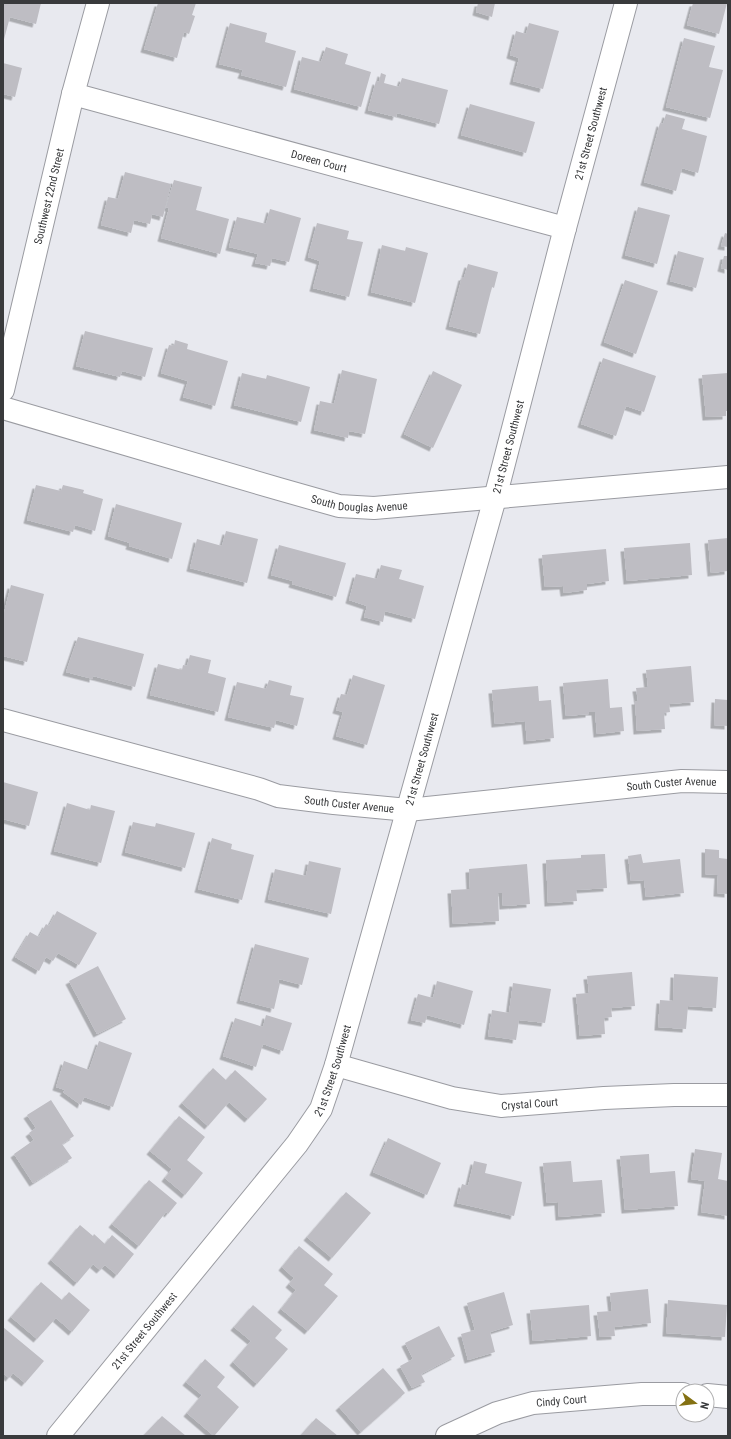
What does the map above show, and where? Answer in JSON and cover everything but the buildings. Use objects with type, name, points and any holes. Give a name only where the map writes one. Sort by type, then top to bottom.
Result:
[{"type":"street","name":"Southwest 22nd Street","points":[[3,390],[73,94],[98,3]]},
{"type":"street","name":"21st Street Southwest","points":[[58,1436],[297,1144],[321,1109],[336,1065],[495,498],[565,228],[626,3]]},
{"type":"street","name":"Doreen Court","points":[[73,94],[565,228]]},
{"type":"street","name":"South Douglas Avenue","points":[[3,408],[339,506],[374,508],[728,477]]},
{"type":"street","name":"South Custer Avenue","points":[[3,720],[259,789],[278,796],[408,810],[682,781],[728,782]]},
{"type":"street","name":"Crystal Court","points":[[336,1065],[452,1098],[501,1106],[612,1097],[674,1094],[728,1095]]},
{"type":"street","name":"Cindy Court","points":[[447,1436],[497,1413],[532,1403],[642,1394],[675,1394]]},
{"type":"street","points":[[715,1396],[728,1397]]}]
